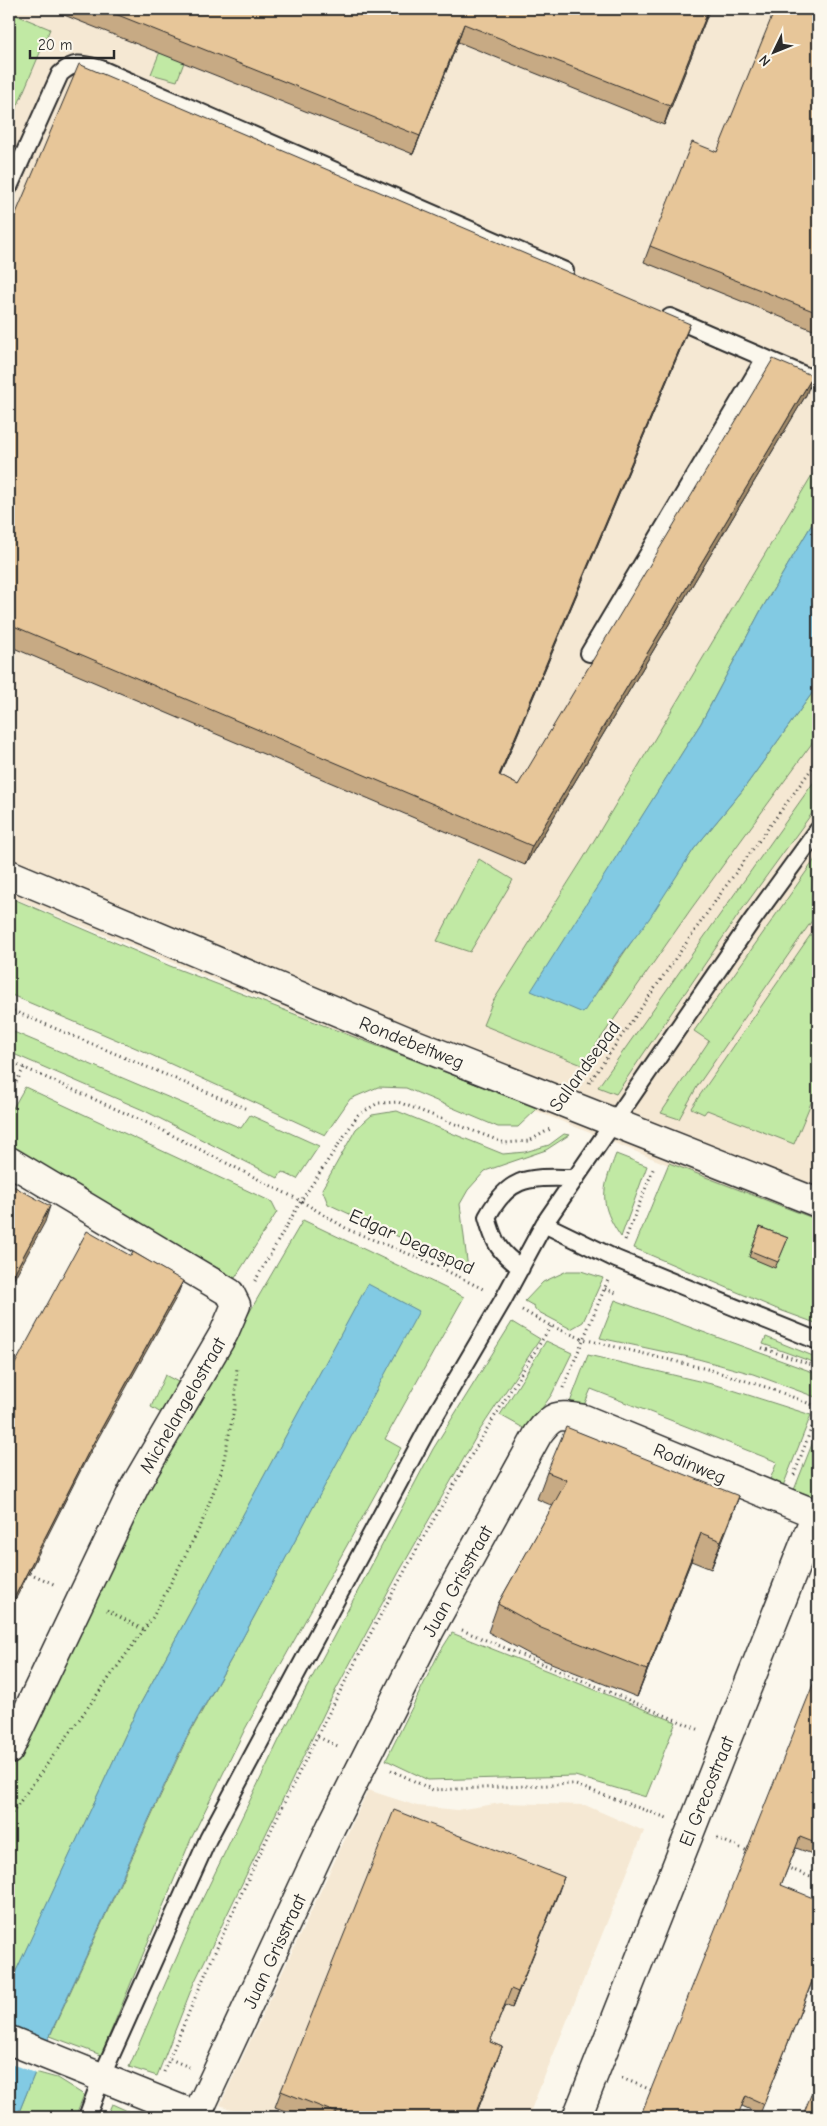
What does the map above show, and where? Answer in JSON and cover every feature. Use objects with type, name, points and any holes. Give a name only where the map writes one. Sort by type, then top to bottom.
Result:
[{"type":"street","name":"Rondebeltweg","points":[[9,874],[405,1040],[574,1105],[818,1203]]},
{"type":"street","points":[[9,1161],[230,1293],[236,1305]]},
{"type":"street","name":"Michelangelostraat","points":[[9,1750],[135,1486],[224,1333],[236,1305]]},
{"type":"street","name":"Rodinweg","points":[[560,1415],[584,1419],[783,1502],[817,1514]]},
{"type":"street","name":"Juan Grisstraat","points":[[198,2117],[331,1827],[436,1619],[538,1434],[549,1418],[560,1415]]},
{"type":"street","name":"El Grecostraat","points":[[577,2117],[817,1514]]},
{"type":"street","points":[[9,2040],[198,2117]]},
{"type":"lane","points":[[9,187],[60,74],[70,65],[81,64],[110,73],[583,279]]},
{"type":"lane","points":[[656,311],[818,381]]},
{"type":"lane","points":[[589,653],[765,358]]},
{"type":"lane","points":[[87,2117],[102,2077],[208,1839],[428,1428],[503,1300],[544,1224],[751,922],[818,830]]},
{"type":"lane","points":[[521,1268],[503,1254],[492,1238],[487,1217],[498,1197],[512,1185],[533,1178],[576,1178]]},
{"type":"lane","points":[[544,1224],[616,1259],[818,1341]]},
{"type":"path","name":"Sallandsepad","points":[[236,1305],[252,1286],[301,1202],[358,1115],[378,1103],[398,1102],[505,1143],[530,1141],[559,1125],[729,882],[818,760]]},
{"type":"path","points":[[9,1008],[247,1109]]},
{"type":"path","name":"Edgar Degaspad","points":[[9,1061],[156,1127],[301,1202],[349,1230],[429,1262],[551,1326],[583,1340],[720,1372],[772,1389],[818,1409]]},
{"type":"path","points":[[9,1095],[24,1068]]},
{"type":"path","points":[[604,1289],[617,1293]]},
{"type":"path","points":[[163,2076],[215,1951],[350,1672],[419,1543],[485,1430],[551,1326]]},
{"type":"path","points":[[9,1817],[153,1617],[201,1525],[222,1469],[235,1405],[238,1368],[224,1333]]},
{"type":"path","points":[[762,1348],[818,1367]]},
{"type":"path","points":[[783,1502],[818,1409]]},
{"type":"path","points":[[436,1619],[726,1741]]},
{"type":"path","points":[[367,1759],[433,1790],[573,1784],[692,1827],[755,1854]]},
{"type":"path","points":[[782,1865],[818,1880]]},
{"type":"path","points":[[170,2059],[193,2069]]},
{"type":"path","points":[[597,2067],[658,2092]]},
{"type":"path","points":[[742,2117],[749,2099]]},
{"type":"shaded area","points":[[9,9],[818,9],[818,1226],[9,896]]},
{"type":"shaded area","points":[[368,1790],[417,1806],[457,1810],[501,1803],[585,1805],[644,1831],[528,2117],[251,2117],[220,2105]]},
{"type":"green space","points":[[177,9],[204,9],[177,81],[151,74]]},
{"type":"green space","points":[[9,12],[50,29],[9,126]]},
{"type":"green space","points":[[818,465],[818,514],[760,612],[701,723],[532,991],[599,990],[694,849],[742,791],[818,685],[818,735],[691,909],[582,1065],[483,1025],[492,1003],[583,859]]},
{"type":"green space","points":[[818,776],[818,805],[741,911],[616,1094],[598,1087]]},
{"type":"green space","points":[[818,855],[818,912],[698,1085],[679,1119],[661,1113],[709,1041],[694,1031]]},
{"type":"green space","points":[[479,859],[513,880],[470,952],[437,941]]},
{"type":"green space","points":[[9,897],[170,966],[538,1108],[518,1127],[498,1127],[406,1088],[378,1087],[350,1099],[325,1135],[136,1048],[9,994]]},
{"type":"green space","points":[[818,924],[818,1086],[794,1144],[707,1110],[704,1114],[691,1108]]},
{"type":"green space","points":[[9,1030],[241,1128],[250,1115],[319,1146],[297,1179],[282,1172],[278,1178],[143,1110],[9,1052]]},
{"type":"green space","points":[[25,1087],[272,1202],[277,1212],[235,1278],[9,1149],[9,1115]]},
{"type":"green space","points":[[397,1111],[503,1154],[525,1152],[549,1145],[564,1134],[569,1135],[546,1150],[485,1171],[468,1190],[460,1204],[468,1269],[328,1204],[322,1189],[356,1129],[372,1115]]},
{"type":"green space","points":[[616,1154],[647,1166],[621,1237],[609,1215],[605,1196],[605,1187]]},
{"type":"green space","points":[[669,1163],[818,1220],[818,1324],[777,1309],[634,1248]]},
{"type":"green space","points":[[303,1220],[464,1297],[385,1439],[401,1448],[245,1729],[191,1839],[101,2055],[50,2036],[187,1738],[418,1311],[368,1285],[136,1712],[9,1987],[9,1773],[138,1504]]},
{"type":"green space","points":[[567,1271],[581,1271],[603,1278],[583,1322],[571,1329],[535,1310],[534,1306],[525,1301],[543,1282]]},
{"type":"green space","points":[[615,1300],[818,1374],[818,1398],[753,1374],[698,1359],[600,1338]]},
{"type":"green space","points":[[512,1322],[540,1339],[480,1430],[398,1574],[332,1697],[193,1985],[157,2076],[129,2067],[199,1906],[280,1738],[433,1449]]},
{"type":"green space","points":[[766,1337],[818,1358],[818,1364],[763,1344]]},
{"type":"green space","points":[[546,1341],[572,1353],[552,1394],[527,1430],[500,1415]]},
{"type":"green space","points":[[588,1355],[720,1386],[811,1415],[783,1486],[769,1482],[777,1462],[591,1389],[582,1410],[569,1405]]},
{"type":"green space","points":[[165,1375],[180,1383],[166,1416],[151,1407]]},
{"type":"green space","points":[[818,1429],[818,1490],[816,1497],[794,1490]]},
{"type":"green space","points":[[452,1633],[676,1722],[646,1797],[575,1776],[428,1780],[386,1760],[438,1655]]},
{"type":"green space","points":[[35,2072],[57,2078],[84,2095],[75,2117],[17,2117]]},
{"type":"green space","points":[[112,2104],[141,2117],[106,2117]]},
{"type":"water","points":[[818,514],[818,685],[742,791],[694,849],[649,919],[620,957],[583,1013],[531,991],[701,723],[760,612]]},
{"type":"water","points":[[368,1284],[419,1311],[234,1654],[186,1738],[53,2028],[17,2117],[9,2117],[9,1986],[136,1712]]},
{"type":"pier","points":[[9,2024],[50,2042],[37,2074],[9,2063]]},
{"type":"building","points":[[103,9],[709,9],[670,106],[464,24],[420,136]]},
{"type":"building","points":[[775,9],[818,10],[818,313],[650,246],[692,142],[717,152]]},
{"type":"building","points":[[79,64],[690,324],[499,775],[518,785],[773,359],[813,376],[532,846],[9,624],[9,230]]},
{"type":"building","points":[[13,1186],[50,1206],[9,1283],[9,1195]]},
{"type":"building","points":[[760,1227],[788,1238],[778,1262],[751,1251]]},
{"type":"building","points":[[87,1231],[131,1256],[133,1252],[183,1281],[91,1447],[9,1608],[9,1375]]},
{"type":"building","points":[[566,1427],[739,1496],[721,1541],[701,1533],[647,1670],[541,1628],[498,1604],[567,1480],[547,1472]]},
{"type":"building","points":[[818,1672],[818,1844],[800,1837],[781,1885],[818,1900],[818,1966],[764,2104],[746,2096],[737,2117],[640,2117]]},
{"type":"building","points":[[394,1810],[564,1877],[518,1992],[511,1989],[490,2042],[502,2047],[474,2117],[347,2117],[281,2091]]},
{"type":"building","points":[[818,2077],[818,2117],[809,2117],[803,2115]]}]
